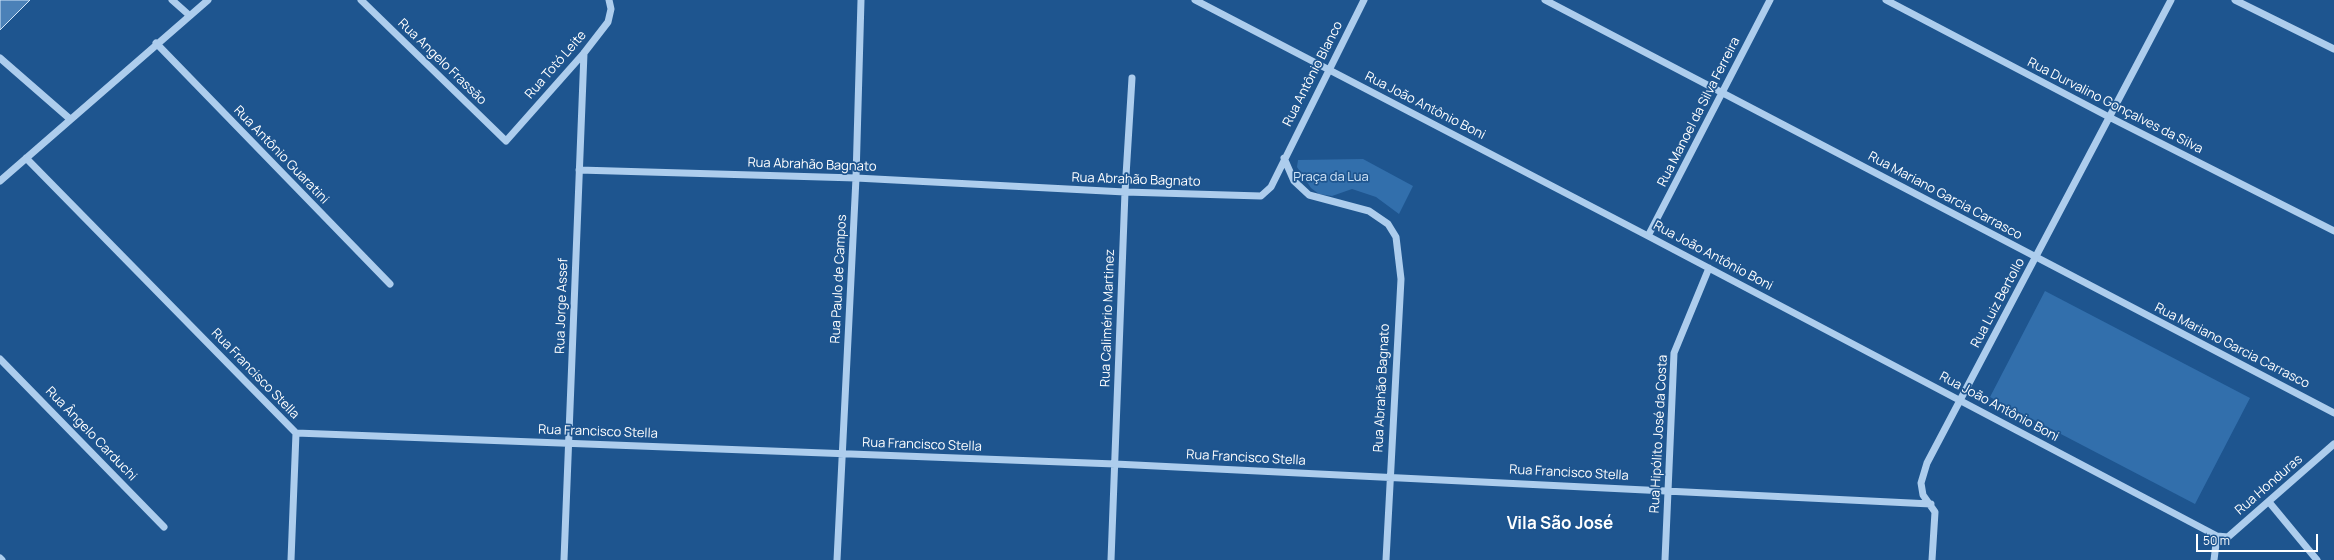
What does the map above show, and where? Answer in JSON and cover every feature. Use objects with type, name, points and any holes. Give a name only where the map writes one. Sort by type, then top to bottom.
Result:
[{"type":"street","points":[[172,0],[190,15]]},
{"type":"street","points":[[0,181],[156,43],[208,0]]},
{"type":"street","name":"Rua Angelo Frassão","points":[[362,0],[506,141]]},
{"type":"street","name":"Rua Totó Leite","points":[[506,141],[584,53],[608,22],[611,9],[609,0]]},
{"type":"street","name":"Rua Paulo de Campos","points":[[837,560],[856,178],[861,0]]},
{"type":"street","name":"Rua João Antônio Boni","points":[[1195,0],[1648,236],[2217,536]]},
{"type":"street","name":"Rua Antônio Blanco","points":[[1284,158],[1364,0]]},
{"type":"street","name":"Rua Mariano Garcia Carrasco","points":[[1544,0],[1723,92],[2036,258],[2334,413]]},
{"type":"street","name":"Rua Manoel da Silva Ferreira","points":[[1648,236],[1770,0]]},
{"type":"street","name":"Rua Durvalino Gonçalves da Silva","points":[[1886,0],[2111,118],[2334,231]]},
{"type":"street","name":"Rua Luiz Bertollo","points":[[1932,560],[1935,512],[1931,504],[1923,495],[1921,482],[1927,463],[2111,118],[2171,0]]},
{"type":"street","points":[[2235,0],[2334,49]]},
{"type":"street","name":"Rua Antônio Guaratini","points":[[156,43],[390,284]]},
{"type":"street","name":"Rua Jorge Assef","points":[[564,560],[584,53]]},
{"type":"street","points":[[0,58],[70,119]]},
{"type":"street","name":"Rua Calimério Martinez","points":[[1111,560],[1125,192],[1132,78]]},
{"type":"street","name":"Rua Francisco Stella","points":[[26,158],[296,433],[1115,464],[1931,504]]},
{"type":"street","name":"Rua Abrahão Bagnato","points":[[579,170],[856,178],[1125,192],[1261,196],[1271,187],[1284,158]]},
{"type":"street","name":"Rua Abrahão Bagnato","points":[[1284,158],[1294,181],[1308,195],[1369,210],[1388,224],[1396,237],[1401,279],[1389,477],[1386,560]]},
{"type":"street","name":"Rua Hipólito José da Costa","points":[[1664,560],[1674,353],[1709,268]]},
{"type":"street","name":"Rua Ângelo Carduchi","points":[[0,359],[164,527]]},
{"type":"street","points":[[291,560],[296,433]]},
{"type":"street","name":"Rua Honduras","points":[[2217,536],[2228,537],[2334,444]]},
{"type":"street","points":[[2269,502],[2317,560]]},
{"type":"street","points":[[2214,560],[2217,536]]},
{"type":"green space","name":"Praça da Lua","points":[[1363,159],[1413,186],[1399,214],[1376,197],[1352,189],[1332,196],[1319,194],[1311,188],[1297,167],[1298,160]]},
{"type":"green space","points":[[2045,291],[2250,398],[2195,504],[1990,397]]},
{"type":"building","points":[[0,0],[30,0],[0,30]]},
{"type":"district","name":"Vila São José","points":[[1560,524]]}]
